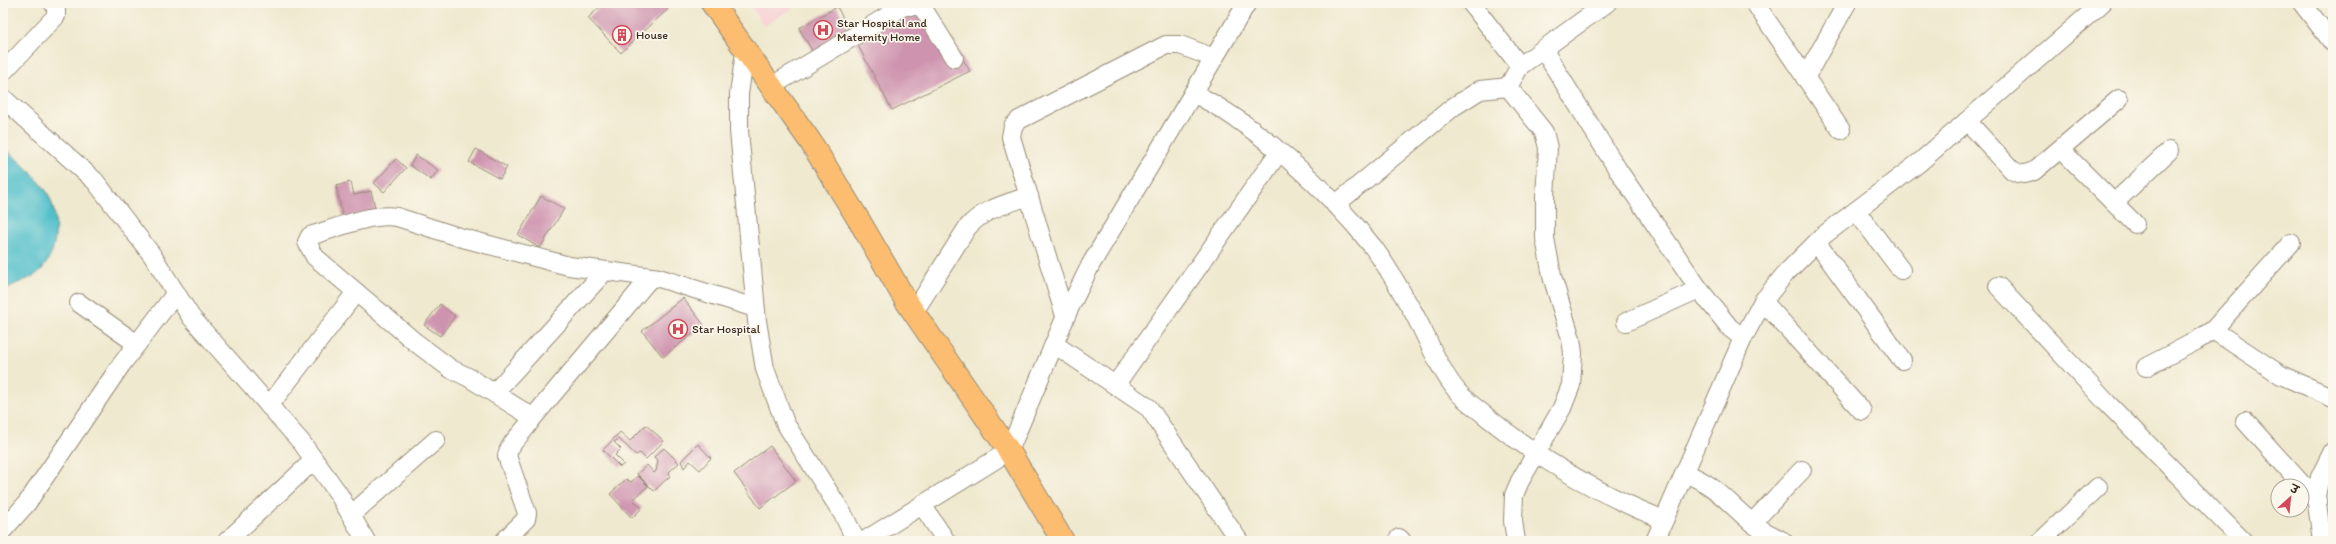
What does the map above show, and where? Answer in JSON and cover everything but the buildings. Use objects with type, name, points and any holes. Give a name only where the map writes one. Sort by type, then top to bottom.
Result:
[{"type":"main road","points":[[712,3],[745,52],[810,141],[914,312],[1009,451],[1063,541]]},
{"type":"street","points":[[3,72],[56,16],[56,7],[53,3]]},
{"type":"street","points":[[864,541],[1009,451],[1065,316],[1091,264],[1247,3]]},
{"type":"street","points":[[1471,3],[1520,66]]},
{"type":"street","points":[[1508,87],[1520,66],[1608,3]]},
{"type":"street","points":[[1755,3],[1841,130]]},
{"type":"street","points":[[1805,78],[1847,3]]},
{"type":"street","points":[[1655,541],[1743,338],[1763,302],[1786,273],[1817,243],[1920,162],[2102,3]]},
{"type":"street","points":[[2302,3],[2330,35]]},
{"type":"street","points":[[770,87],[904,6],[919,6],[924,10],[954,58]]},
{"type":"street","points":[[1065,316],[1012,137],[1013,126],[1019,120],[1166,45],[1180,46],[1214,58]]},
{"type":"street","points":[[1543,49],[1618,170],[1699,288],[1730,328],[1743,338]]},
{"type":"street","points":[[745,52],[739,94],[739,131],[755,308],[765,369],[785,423],[844,516],[856,541]]},
{"type":"street","points":[[1335,204],[1453,107],[1480,90],[1508,87]]},
{"type":"street","points":[[1508,87],[1544,132],[1548,148],[1545,196],[1545,238],[1552,276],[1571,339],[1573,353],[1570,385],[1564,402],[1514,495],[1513,521],[1516,541]]},
{"type":"street","points":[[1193,93],[1215,104],[1252,128],[1335,204],[1373,248],[1408,301],[1435,357],[1458,392],[1518,443],[1635,509],[1664,520]]},
{"type":"street","points":[[3,98],[95,181],[152,255],[191,317],[314,460],[351,515],[366,541]]},
{"type":"street","points":[[1967,121],[2012,170],[2020,174],[2034,171],[2119,99]]},
{"type":"street","points":[[2060,149],[2135,224]]},
{"type":"street","points":[[2114,203],[2169,151]]},
{"type":"street","points":[[1116,384],[1279,152]]},
{"type":"street","points":[[914,312],[966,228],[974,219],[986,211],[1029,196]]},
{"type":"street","points":[[1856,211],[1901,270]]},
{"type":"street","points":[[531,420],[524,410],[495,392],[451,369],[415,342],[315,257],[308,247],[307,239],[310,236],[388,216],[459,237],[569,266],[651,277],[755,308]]},
{"type":"street","points":[[1817,243],[1902,360]]},
{"type":"street","points":[[2146,367],[2196,341],[2213,330],[2291,243]]},
{"type":"street","points":[[495,392],[605,271]]},
{"type":"street","points":[[504,541],[526,519],[527,513],[507,456],[508,449],[651,277]]},
{"type":"street","points":[[1998,286],[2107,403],[2243,541]]},
{"type":"street","points":[[1626,322],[1699,288]]},
{"type":"street","points":[[269,406],[356,292]]},
{"type":"street","points":[[3,530],[28,503],[137,344],[176,293]]},
{"type":"street","points":[[1763,302],[1862,412]]},
{"type":"street","points":[[79,303],[137,344]]},
{"type":"street","points":[[2213,330],[2281,375],[2333,398]]},
{"type":"street","points":[[1054,344],[1116,384],[1145,405],[1157,418],[1239,541]]},
{"type":"street","points":[[2245,421],[2317,501]]},
{"type":"street","points":[[351,515],[436,440]]},
{"type":"street","points":[[2322,541],[2317,501],[2320,477],[2333,451]]},
{"type":"street","points":[[227,541],[314,460]]},
{"type":"street","points":[[1752,523],[1802,470]]},
{"type":"street","points":[[1684,473],[1702,479],[1721,493],[1752,523],[1783,541]]},
{"type":"street","points":[[2041,541],[2098,487]]},
{"type":"street","points":[[922,505],[946,541]]},
{"type":"shaded area","points":[[749,3],[800,3],[764,26]]},
{"type":"water","points":[[3,146],[33,175],[48,194],[55,216],[56,228],[52,252],[40,271],[3,292]]},
{"type":"place","name":"Star Hospital and Maternity Home","points":[[823,30]]},
{"type":"place","name":"House","points":[[622,35]]},
{"type":"place","name":"Star Hospital","points":[[678,329]]}]
